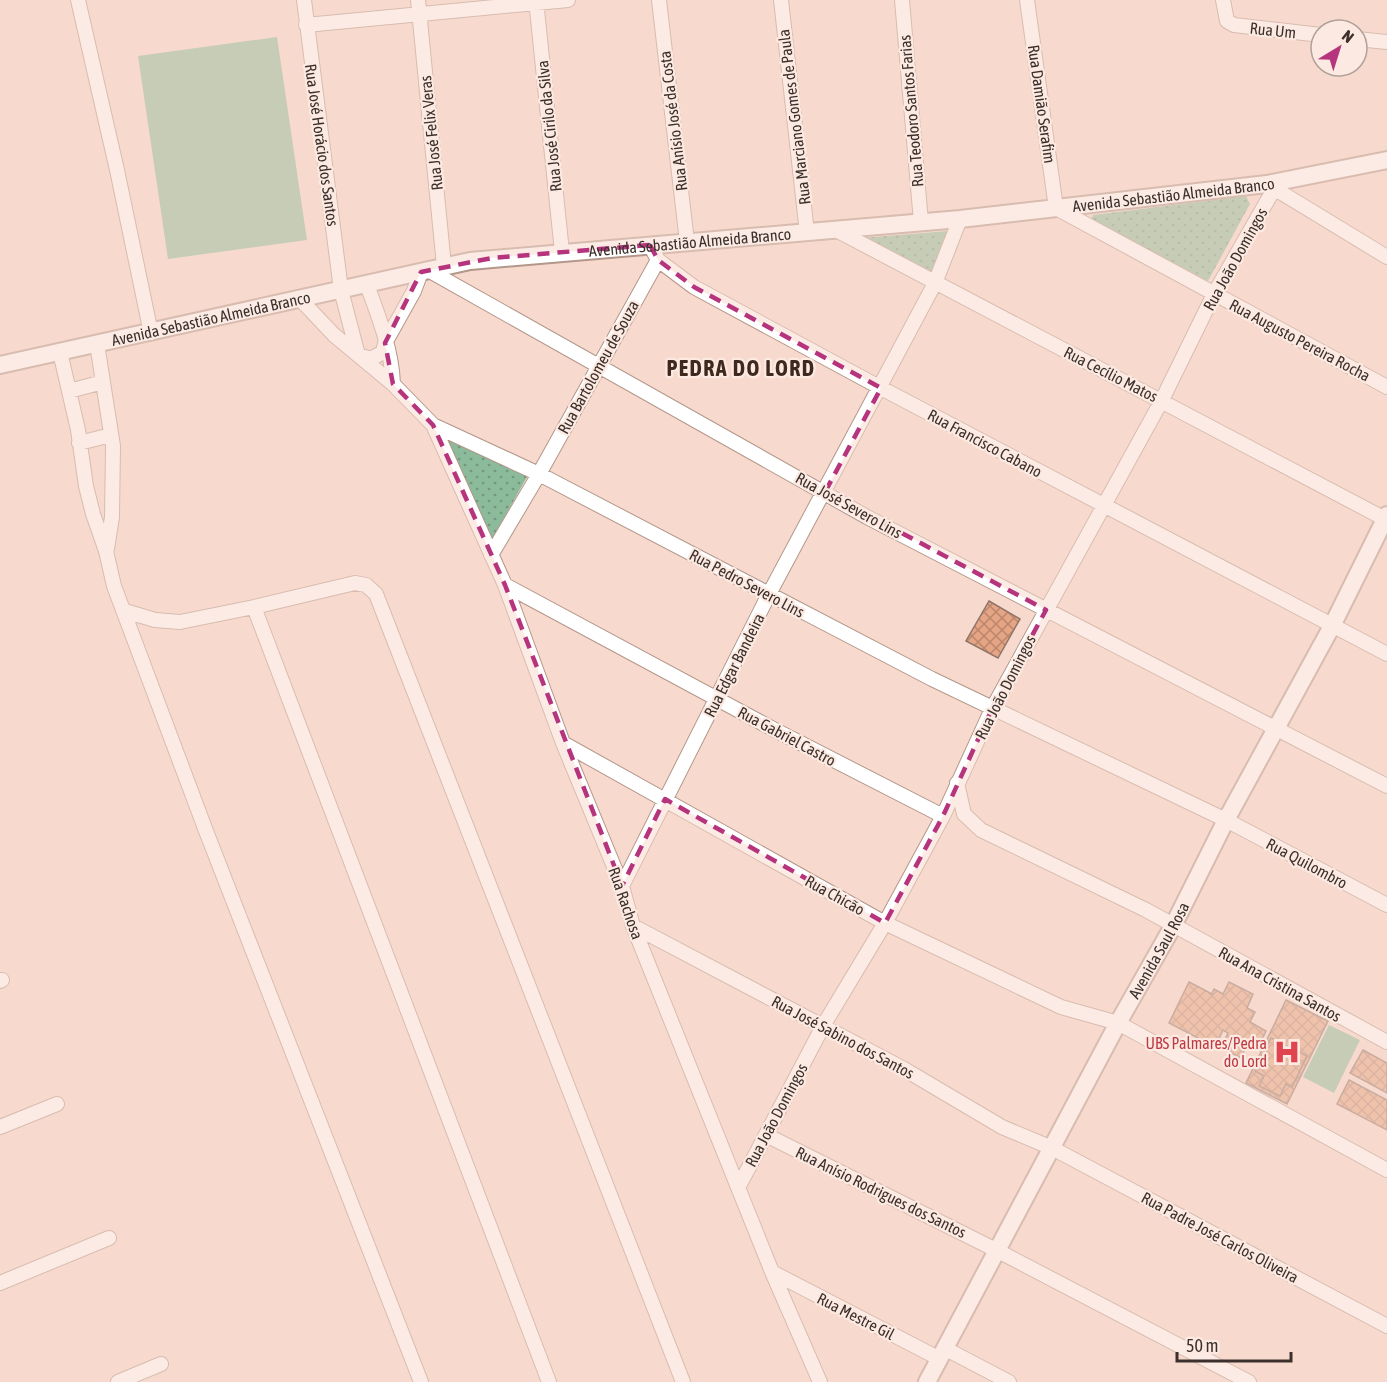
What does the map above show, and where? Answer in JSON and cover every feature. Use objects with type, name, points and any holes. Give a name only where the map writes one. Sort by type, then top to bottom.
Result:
[{"type":"street","points":[[78,0],[151,333]]},
{"type":"street","name":"Rua José Horácio dos Santos","points":[[304,0],[341,290]]},
{"type":"street","name":"Rua José Felix Veras","points":[[418,0],[431,269]]},
{"type":"street","points":[[306,25],[420,15],[536,1],[568,0]]},
{"type":"street","name":"Rua Anísio José da Costa","points":[[658,0],[687,242]]},
{"type":"street","name":"Rua Marciano Gomes de Paula","points":[[781,0],[807,233]]},
{"type":"street","name":"Rua Teodoro Santos Farias","points":[[902,0],[921,222]]},
{"type":"street","name":"Rua Damião Serafim","points":[[1027,0],[1056,208]]},
{"type":"street","name":"Rua Um","points":[[1223,0],[1227,20],[1232,24],[1309,34]]},
{"type":"street","name":"Rua José Cirilo da Silva","points":[[536,1],[562,252]]},
{"type":"street","points":[[1369,40],[1387,42]]},
{"type":"street","name":"Avenida Sebastião Almeida Branco","points":[[0,365],[299,298],[368,285],[431,269],[492,258],[960,219],[1270,186],[1387,160]]},
{"type":"street","points":[[1270,186],[1387,257]]},
{"type":"street","name":"Rua João Domingos","points":[[739,1186],[823,1026],[885,923],[943,816],[992,709],[1162,400],[1270,186]]},
{"type":"street","name":"Rua Augusto Pereira Rocha","points":[[1056,208],[1387,387]]},
{"type":"street","name":"Rua Edgar Bandeira","points":[[622,886],[769,594],[881,388],[935,283],[960,219]]},
{"type":"street","name":"Rua Cecílio Matos","points":[[836,230],[1386,518]]},
{"type":"street","name":"Rua Francisco Cabano","points":[[650,245],[658,261],[694,287],[1387,654]]},
{"type":"street","name":"Rua Bartolomeu de Souza","points":[[490,555],[539,474],[658,261]]},
{"type":"street","points":[[341,290],[358,355],[367,358],[377,357],[383,352],[385,342],[414,291],[431,269]]},
{"type":"street","name":"Rua José Severo Lins","points":[[431,269],[599,367],[867,517],[1387,786]]},
{"type":"street","points":[[368,285],[393,368],[393,384]]},
{"type":"street","name":"Rua Pedro Severo Lins","points":[[299,298],[334,335],[393,384],[433,425],[539,474],[992,709],[1226,820]]},
{"type":"street","points":[[97,344],[111,435],[112,517],[106,551]]},
{"type":"street","points":[[60,352],[88,496],[106,551],[114,586],[206,831],[421,1382]]},
{"type":"street","points":[[69,391],[103,382]]},
{"type":"street","name":"Rua Rachosa","points":[[433,425],[505,585],[563,743],[622,886],[633,926],[772,1272],[819,1382]]},
{"type":"street","points":[[79,443],[111,435]]},
{"type":"street","name":"Avenida Saul Rosa","points":[[927,1382],[1118,1023],[1173,926],[1226,820],[1332,626],[1386,518]]},
{"type":"street","points":[[125,611],[155,620],[180,622],[254,608],[356,583],[369,587],[379,598],[683,1382]]},
{"type":"street","name":"Rua Gabriel Castro","points":[[505,585],[717,699],[943,816]]},
{"type":"street","points":[[254,608],[549,1382]]},
{"type":"street","name":"Rua Chicão","points":[[563,743],[885,923],[1061,1007],[1118,1023],[1387,1170]]},
{"type":"street","points":[[957,783],[964,814],[981,830],[1146,910],[1173,926]]},
{"type":"street","name":"Rua Quilombro","points":[[1226,820],[1387,905]]},
{"type":"street","name":"Rua José Sabino dos Santos","points":[[633,926],[904,1069],[1002,1127],[1052,1148]]},
{"type":"street","name":"Rua Ana Cristina Santos","points":[[1173,926],[1387,1042]]},
{"type":"street","points":[[0,1127],[57,1104]]},
{"type":"street","name":"Rua Anísio Rodrigues dos Santos","points":[[766,1135],[996,1250],[1249,1382]]},
{"type":"street","name":"Rua Padre José Carlos Oliveira","points":[[1052,1148],[1387,1326]]},
{"type":"street","points":[[0,1282],[109,1238]]},
{"type":"street","name":"Rua Mestre Gil","points":[[772,1272],[943,1354],[1009,1382]]},
{"type":"street","points":[[118,1382],[161,1364]]},
{"type":"highlighted area","points":[[650,245],[658,260],[694,287],[881,388],[825,492],[1046,610],[992,709],[943,816],[885,923],[665,799],[622,886],[505,585],[433,425],[393,384],[385,343],[421,272],[492,258]]},
{"type":"green space","points":[[277,37],[307,240],[168,259],[138,56]]},
{"type":"green space","points":[[1246,196],[1250,204],[1208,281],[1091,220],[1093,215]]},
{"type":"green space","points":[[948,231],[932,272],[861,238]]},
{"type":"green space","points":[[444,437],[528,475],[491,541]]},
{"type":"green space","points":[[1329,1025],[1360,1040],[1334,1093],[1303,1077]]},
{"type":"building","points":[[989,601],[1020,619],[998,658],[966,641]]},
{"type":"building","points":[[1189,982],[1212,994],[1214,989],[1223,994],[1229,982],[1253,994],[1247,1008],[1255,1012],[1250,1022],[1266,1031],[1258,1048],[1248,1043],[1241,1058],[1221,1048],[1228,1033],[1223,1030],[1215,1047],[1169,1023]]},
{"type":"building","name":"UBS Palmares/Pedra do Lord","points":[[1286,1000],[1328,1021],[1287,1104],[1246,1083]]},
{"type":"building","points":[[1271,1038],[1307,1056],[1292,1087],[1286,1084],[1280,1096],[1259,1086],[1264,1076],[1255,1071]]},
{"type":"building","points":[[1363,1050],[1387,1063],[1387,1093],[1350,1073]]},
{"type":"building","points":[[1349,1080],[1387,1100],[1387,1130],[1337,1104]]},
{"type":"place","name":"UBS Palmares/Pedra do Lord","points":[[1287,1052]]},
{"type":"district","name":"PEDRA DO LORD","points":[[741,368]]}]
